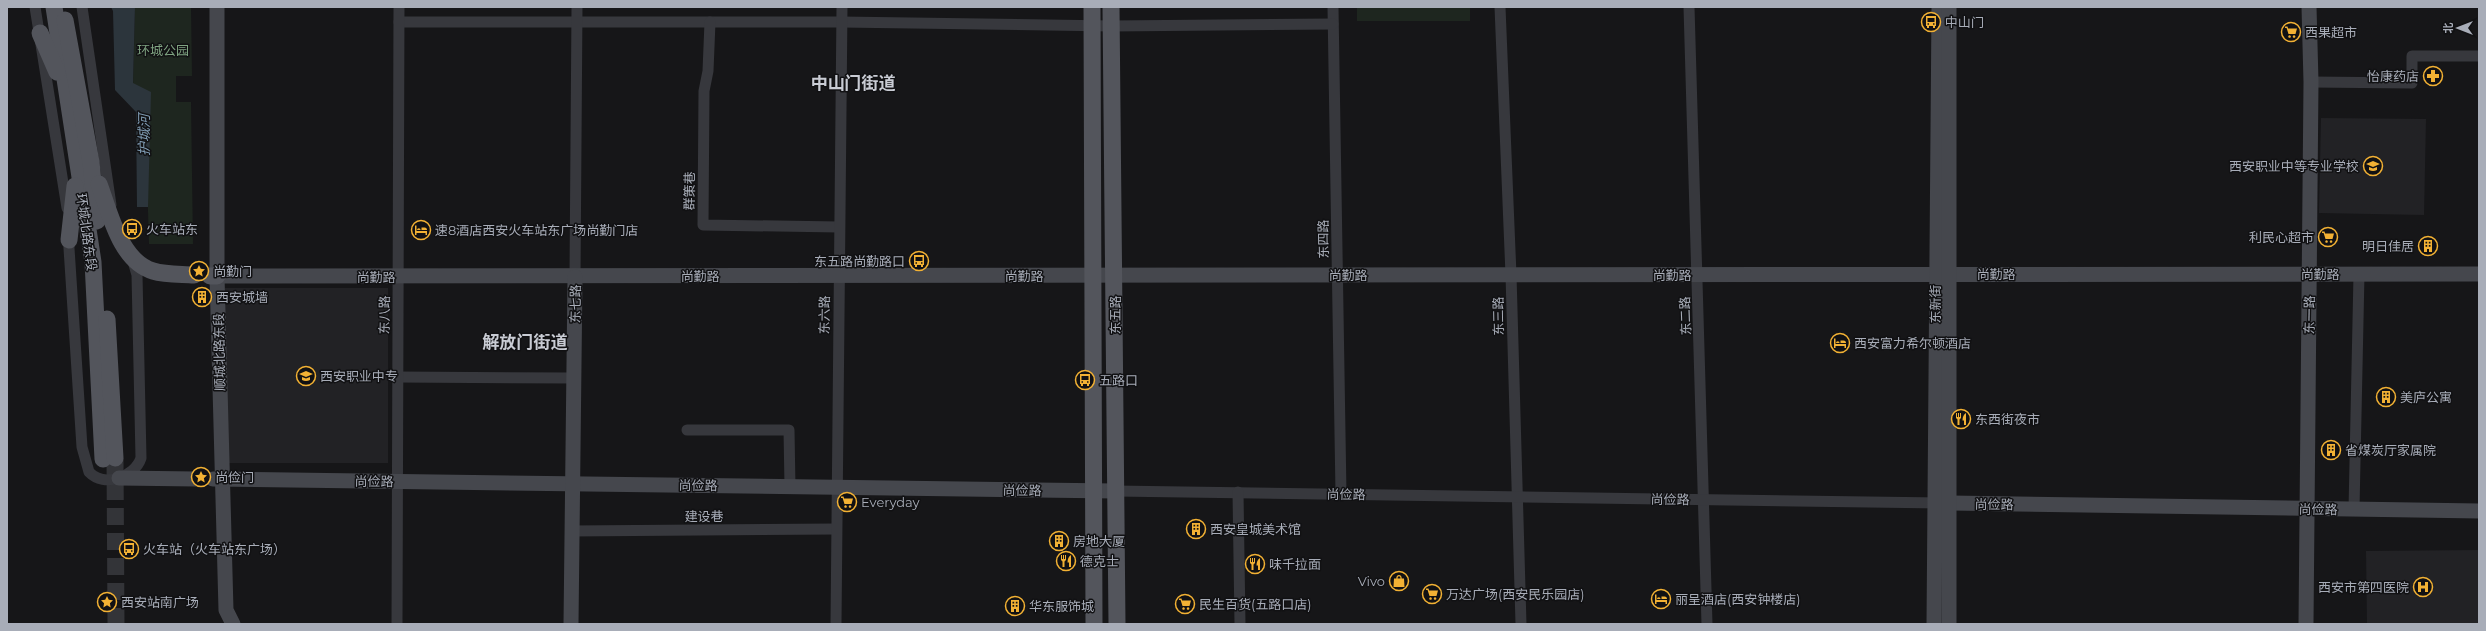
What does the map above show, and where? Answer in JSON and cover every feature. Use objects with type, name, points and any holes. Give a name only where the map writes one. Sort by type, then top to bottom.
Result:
[{"type":"main road","points":[[50,7],[61,14]]},
{"type":"main road","name":"东五路","points":[[1092,7],[1094,624]]},
{"type":"main road","name":"东五路","points":[[1111,7],[1115,276],[1115,491],[1117,624]]},
{"type":"main road","name":"环城北路东段","points":[[61,14],[66,93],[84,163]]},
{"type":"main road","name":"环城北路东段","points":[[61,14],[84,163],[111,368],[109,459]]},
{"type":"main road","points":[[40,33],[66,93]]},
{"type":"main road","points":[[84,163],[132,256],[152,271],[207,276]]},
{"type":"main road","points":[[69,240],[84,163]]},
{"type":"street","points":[[35,7],[66,193],[84,454],[92,475],[101,478],[196,479]]},
{"type":"street","points":[[82,7],[110,183],[113,220]]},
{"type":"street","name":"顺城北路东段","points":[[217,7],[207,276],[226,610],[232,624]]},
{"type":"street","name":"东八路","points":[[397,624],[399,7]]},
{"type":"street","name":"东七路","points":[[571,624],[577,7]]},
{"type":"street","name":"东六路","points":[[836,624],[842,7]]},
{"type":"street","name":"东四路","points":[[1333,7],[1341,494]]},
{"type":"street","name":"东三路","points":[[1500,7],[1511,275],[1516,497],[1521,624]]},
{"type":"street","name":"东二路","points":[[1690,7],[1707,624]]},
{"type":"street","name":"东新街","points":[[1939,7],[1943,503],[1949,624]]},
{"type":"street","name":"东新街","points":[[1942,275],[1949,7]]},
{"type":"street","name":"东一路","points":[[2306,624],[2311,82],[2309,7]]},
{"type":"street","points":[[399,22],[841,22],[1092,26],[1333,24]]},
{"type":"street","name":"群策巷","points":[[710,22],[708,71],[704,90],[703,225],[839,227]]},
{"type":"street","points":[[2311,82],[2412,83],[2412,56],[2479,56]]},
{"type":"street","points":[[119,478],[138,467],[141,458],[137,275],[132,256]]},
{"type":"street","points":[[2354,509],[2359,274]]},
{"type":"street","name":"尚勤路","points":[[207,276],[2479,274]]},
{"type":"street","points":[[397,377],[574,378]]},
{"type":"street","points":[[687,430],[789,430],[790,486]]},
{"type":"street","name":"尚俭路","points":[[218,479],[1238,492],[2479,511]]},
{"type":"street","points":[[1238,492],[1240,624]]},
{"type":"street","name":"东新街","points":[[1934,624],[1943,503]]},
{"type":"street","name":"建设巷","points":[[571,531],[836,529]]},
{"type":"shaded area","name":"西安职业中等专业学校","points":[[2321,118],[2426,119],[2424,215],[2319,213]]},
{"type":"shaded area","name":"西安职业中专","points":[[225,288],[388,288],[388,463],[225,463]]},
{"type":"shaded area","name":"西安市第四医院","points":[[2479,550],[2479,624],[2367,624],[2366,551]]},
{"type":"green space","name":"环城公园","points":[[135,7],[191,7],[192,76],[176,76],[176,102],[191,102],[193,244],[149,244],[147,178],[133,83]]},
{"type":"green space","points":[[1357,7],[1470,7],[1470,21],[1357,21]]},
{"type":"water","name":"护城河","points":[[111,7],[135,7],[133,83],[151,92],[148,207],[137,207],[136,112],[115,90],[113,11]]},
{"type":"tunnel","points":[[115,458],[116,624]]},
{"type":"place","name":"中山门","points":[[1931,22]]},
{"type":"place","name":"西果超市","points":[[2291,32]]},
{"type":"place","name":"怡康药店","points":[[2433,76]]},
{"type":"place","name":"西安职业中等专业学校","points":[[2373,166]]},
{"type":"place","name":"火车站东","points":[[132,229]]},
{"type":"place","name":"速8酒店西安火车站东广场尚勤门店","points":[[421,230]]},
{"type":"place","name":"利民心超市","points":[[2328,237]]},
{"type":"place","name":"明日佳居","points":[[2428,246]]},
{"type":"place","name":"东五路尚勤路口","points":[[919,261]]},
{"type":"place","name":"尚勤门","points":[[199,271]]},
{"type":"place","name":"西安城墙","points":[[202,297]]},
{"type":"place","name":"西安富力希尔顿酒店","points":[[1840,343]]},
{"type":"place","name":"西安职业中专","points":[[306,376]]},
{"type":"place","name":"五路口","points":[[1085,380]]},
{"type":"place","name":"美庐公寓","points":[[2386,397]]},
{"type":"place","name":"东西街夜市","points":[[1961,419]]},
{"type":"place","name":"省煤炭厅家属院","points":[[2331,450]]},
{"type":"place","name":"尚俭门","points":[[201,477]]},
{"type":"place","name":"Everyday","points":[[847,502]]},
{"type":"place","name":"西安皇城美术馆","points":[[1196,529]]},
{"type":"place","name":"房地大厦","points":[[1059,541]]},
{"type":"place","name":"火车站（火车站东广场）","points":[[129,549]]},
{"type":"place","name":"德克士","points":[[1066,561]]},
{"type":"place","name":"味千拉面","points":[[1255,564]]},
{"type":"place","name":"Vivo","points":[[1399,581]]},
{"type":"place","name":"西安市第四医院","points":[[2423,587]]},
{"type":"place","name":"万达广场(西安民乐园店)","points":[[1432,594]]},
{"type":"place","name":"丽呈酒店(西安钟楼店)","points":[[1661,599]]},
{"type":"place","name":"西安站南广场","points":[[107,602]]},
{"type":"place","name":"民生百货(五路口店)","points":[[1185,604]]},
{"type":"place","name":"华东服饰城","points":[[1015,606]]},
{"type":"district","name":"中山门街道","points":[[853,83]]},
{"type":"district","name":"解放门街道","points":[[525,342]]}]
